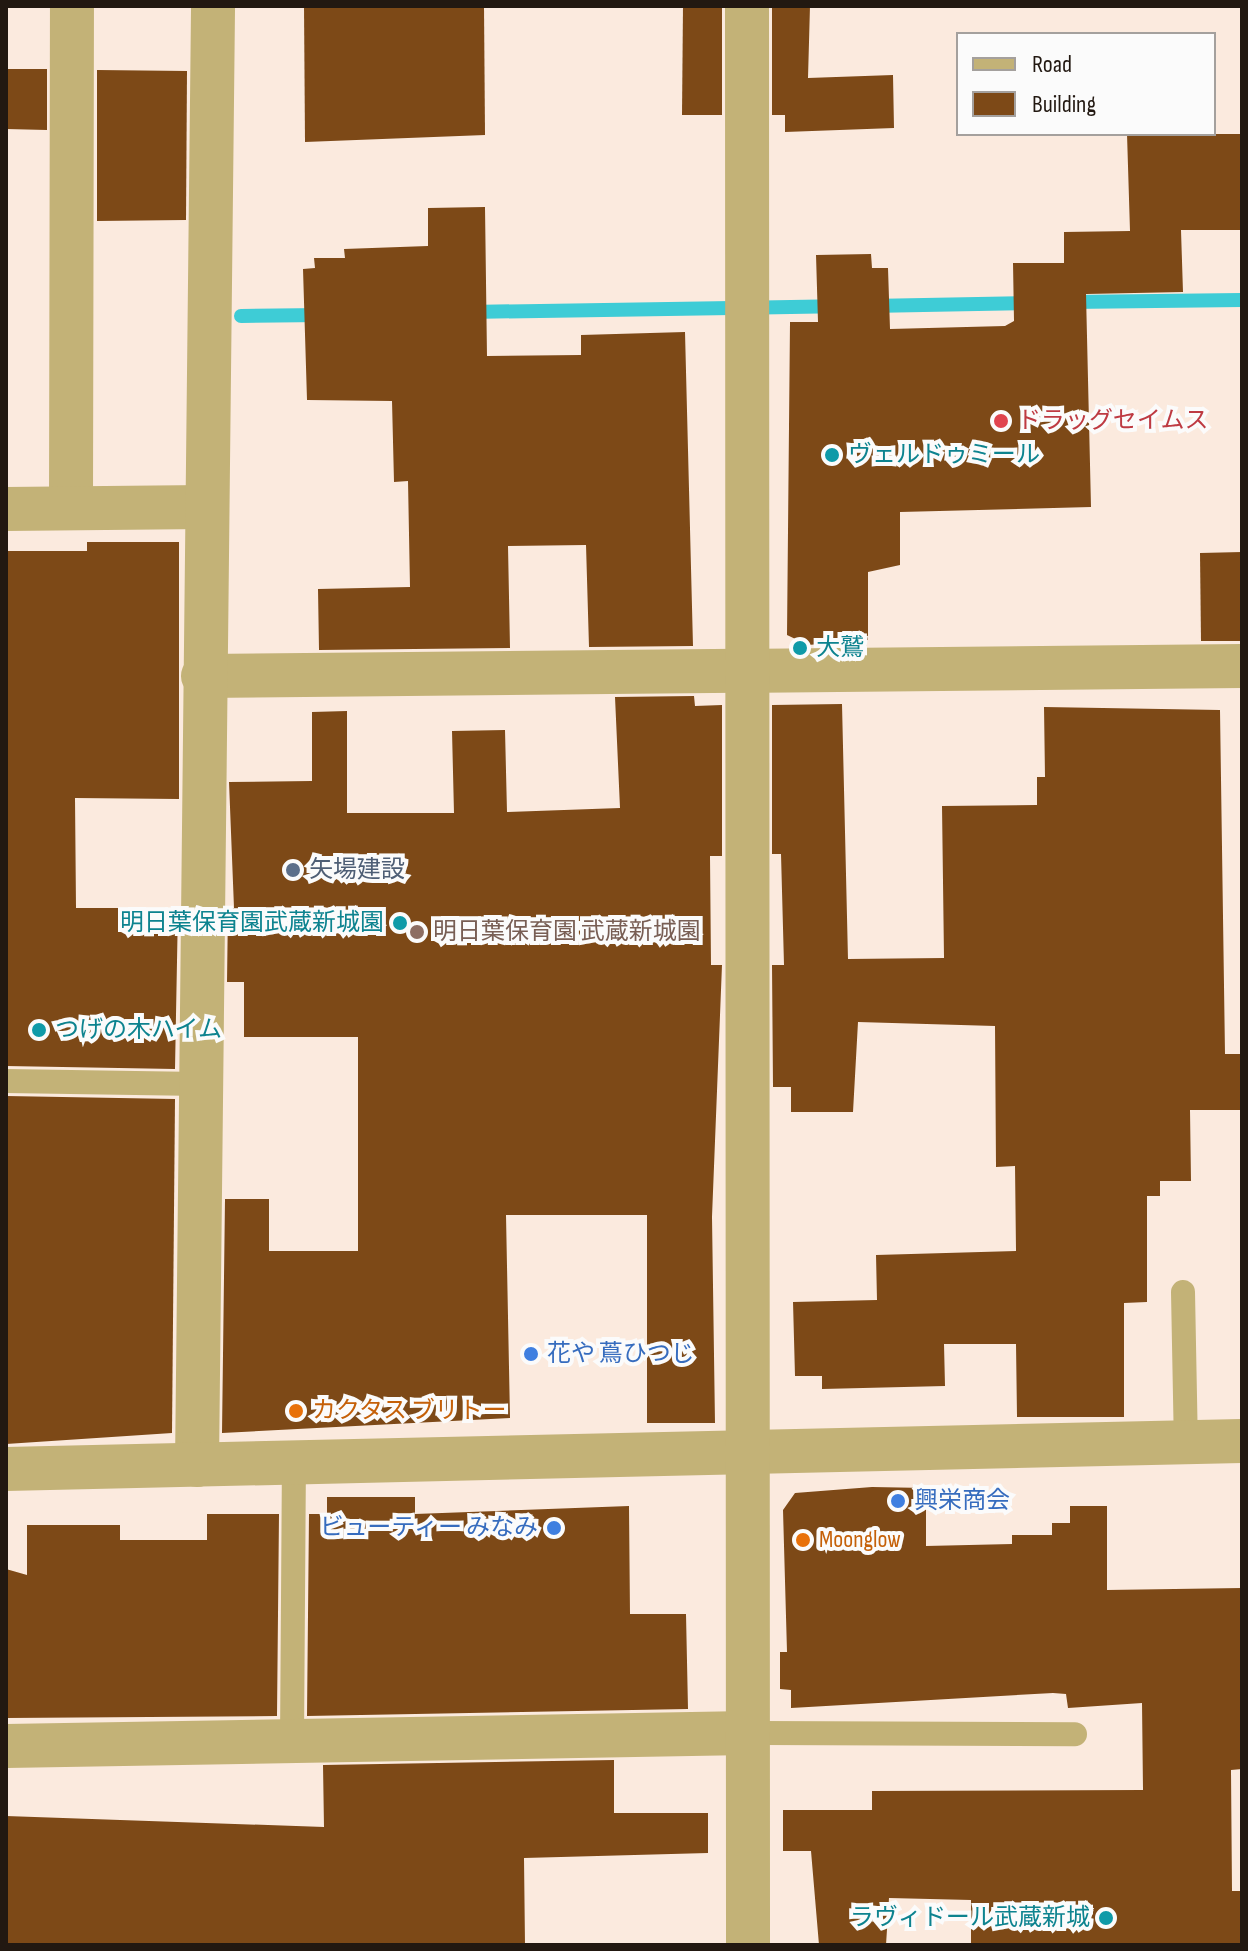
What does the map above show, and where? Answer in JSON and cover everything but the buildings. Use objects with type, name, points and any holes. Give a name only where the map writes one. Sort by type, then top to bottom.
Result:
[{"type":"street","points":[[71,508],[72,6]]},
{"type":"street","points":[[197,1465],[203,676],[213,6]]},
{"type":"street","points":[[747,6],[744,673],[749,1452],[748,1945]]},
{"type":"street","points":[[6,509],[205,507]]},
{"type":"street","points":[[203,676],[1242,666]]},
{"type":"street","points":[[6,1469],[1242,1441]]},
{"type":"street","points":[[6,1746],[748,1733]]},
{"type":"lane","points":[[6,1081],[200,1084]]},
{"type":"lane","points":[[1183,1292],[1186,1443]]},
{"type":"lane","points":[[292,1742],[294,1462]]},
{"type":"lane","points":[[748,1733],[1075,1734]]},
{"type":"waterway","points":[[1070,302],[1242,300]]},
{"type":"waterway","points":[[870,306],[1030,303]]},
{"type":"waterway","points":[[470,312],[834,306]]},
{"type":"waterway","points":[[241,316],[322,315]]},
{"type":"place","name":"ドラッグセイムス","points":[[1001,421]]},
{"type":"place","name":"ヴェルドゥミール","points":[[832,455]]},
{"type":"place","name":"大鷲","points":[[800,648]]},
{"type":"place","name":"矢場建設","points":[[293,870]]},
{"type":"place","name":"明日葉保育園武蔵新城園","points":[[400,923]]},
{"type":"place","name":"明日葉保育園 武蔵新城園","points":[[417,932]]},
{"type":"place","name":"つげの木ハイム","points":[[39,1030]]},
{"type":"place","name":"花や 蔦ひつじ","points":[[531,1354]]},
{"type":"place","name":"カクタス ブリトー","points":[[296,1411]]},
{"type":"place","name":"興栄商会","points":[[898,1501]]},
{"type":"place","name":"ビューティー みなみ","points":[[554,1528]]},
{"type":"place","name":"Moonglow","points":[[803,1540]]},
{"type":"place","name":"ラヴィドール武蔵新城","points":[[1106,1918]]}]
